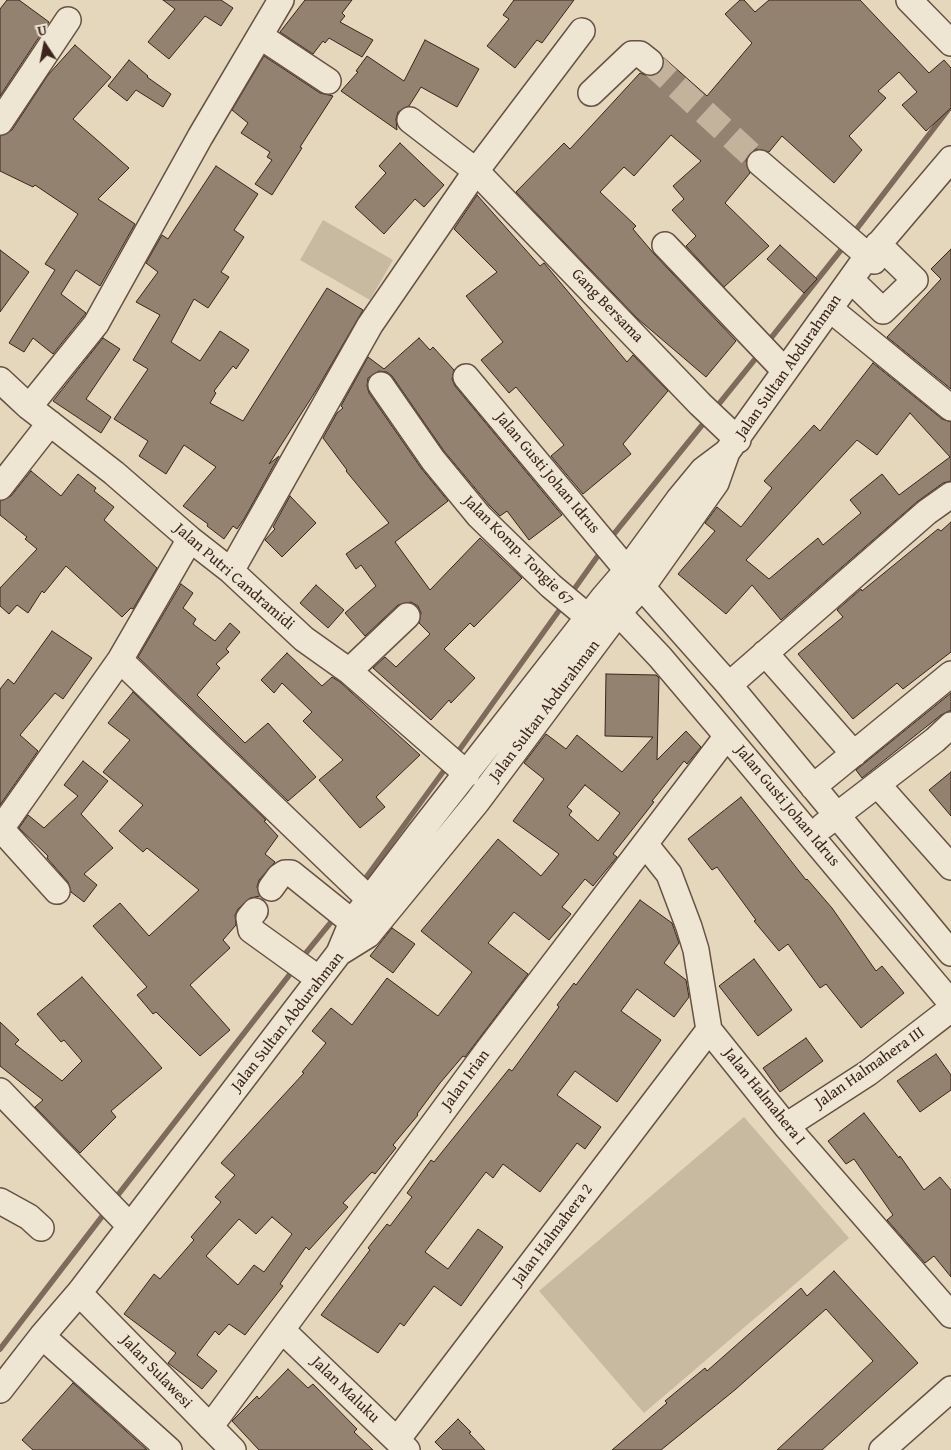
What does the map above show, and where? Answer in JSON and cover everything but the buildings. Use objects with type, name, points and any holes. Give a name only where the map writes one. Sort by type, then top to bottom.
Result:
[{"type":"street","points":[[29,407],[96,324],[281,0]]},
{"type":"street","points":[[909,0],[951,43]]},
{"type":"street","points":[[0,122],[68,20]]},
{"type":"street","points":[[231,571],[370,325],[476,171],[582,31]]},
{"type":"street","points":[[260,36],[328,81]]},
{"type":"street","points":[[591,93],[632,54],[640,54],[650,62]]},
{"type":"street","name":"Gang Bersama","points":[[410,120],[476,171],[700,404],[729,438]]},
{"type":"street","name":"Jalan Sultan Abdurahman","points":[[7,1373],[80,1293],[122,1218],[305,969],[339,953],[368,935],[421,873],[477,802],[632,575],[716,483],[729,438],[785,371],[830,309],[858,255],[951,159]]},
{"type":"street","points":[[765,167],[774,191],[858,255]]},
{"type":"street","points":[[665,245],[785,371]]},
{"type":"street","points":[[830,309],[951,408]]},
{"type":"street","name":"Jalan Gusti Johan Idrus","points":[[466,377],[632,575],[729,685],[951,953]]},
{"type":"street","name":"Jalan Putri Candramidi","points":[[0,380],[29,407],[114,473],[190,539],[231,571],[304,639],[349,671],[466,773]]},
{"type":"street","name":"Jalan Komp. Tongie 67","points":[[381,385],[433,460],[479,516],[551,586],[582,613]]},
{"type":"street","points":[[0,487],[50,423]]},
{"type":"street","points":[[729,685],[927,512],[951,495]]},
{"type":"street","points":[[57,891],[0,829],[120,660],[190,539]]},
{"type":"street","points":[[343,915],[369,898],[466,773],[582,613],[611,605]]},
{"type":"street","name":"Jalan Gusti Johan Idrus","points":[[611,605],[727,736],[951,1002]]},
{"type":"street","points":[[349,671],[407,616]]},
{"type":"street","points":[[765,653],[854,754]]},
{"type":"street","points":[[120,660],[369,898]]},
{"type":"street","points":[[813,788],[951,674]]},
{"type":"street","points":[[811,835],[951,725]]},
{"type":"street","name":"Jalan Irian","points":[[210,1427],[488,1050],[727,736]]},
{"type":"street","points":[[878,784],[951,867]]},
{"type":"street","name":"Jalan Halmahera I","points":[[645,844],[669,874],[689,927],[696,950],[709,1030],[786,1126],[951,1315]]},
{"type":"street","points":[[271,888],[279,876],[284,873],[291,873],[343,915]]},
{"type":"street","points":[[871,907],[895,886]]},
{"type":"street","points":[[255,911],[249,918],[251,930],[305,969]]},
{"type":"street","points":[[339,953],[343,915]]},
{"type":"street","name":"Jalan Halmahera III","points":[[786,1126],[868,1072],[951,1009]]},
{"type":"street","name":"Jalan Halmahera 2","points":[[402,1445],[709,1030]]},
{"type":"street","points":[[0,1091],[122,1218]]},
{"type":"street","points":[[0,1201],[29,1217],[41,1228]]},
{"type":"street","name":"Jalan Sulawesi","points":[[80,1293],[233,1450]]},
{"type":"street","name":"Jalan Maluku","points":[[282,1330],[402,1445]]},
{"type":"street","points":[[42,1336],[168,1450]]},
{"type":"street","points":[[882,1450],[951,1389]]},
{"type":"shaded area","points":[[323,220],[393,260],[370,300],[300,260]]},
{"type":"shaded area","points":[[744,1117],[849,1238],[644,1413],[539,1291]]},
{"type":"waterway","points":[[852,235],[951,106]]},
{"type":"waterway","points":[[767,343],[845,245]]},
{"type":"waterway","points":[[714,410],[760,353]]},
{"type":"waterway","points":[[609,540],[707,419]]},
{"type":"waterway","points":[[570,595],[602,550]]},
{"type":"waterway","points":[[455,756],[563,605]]},
{"type":"waterway","points":[[362,883],[448,765]]},
{"type":"waterway","points":[[301,959],[336,916]]},
{"type":"waterway","points":[[114,1200],[294,969]]},
{"type":"waterway","points":[[0,1349],[107,1210]]},
{"type":"tunnel","points":[[650,62],[760,163]]}]
